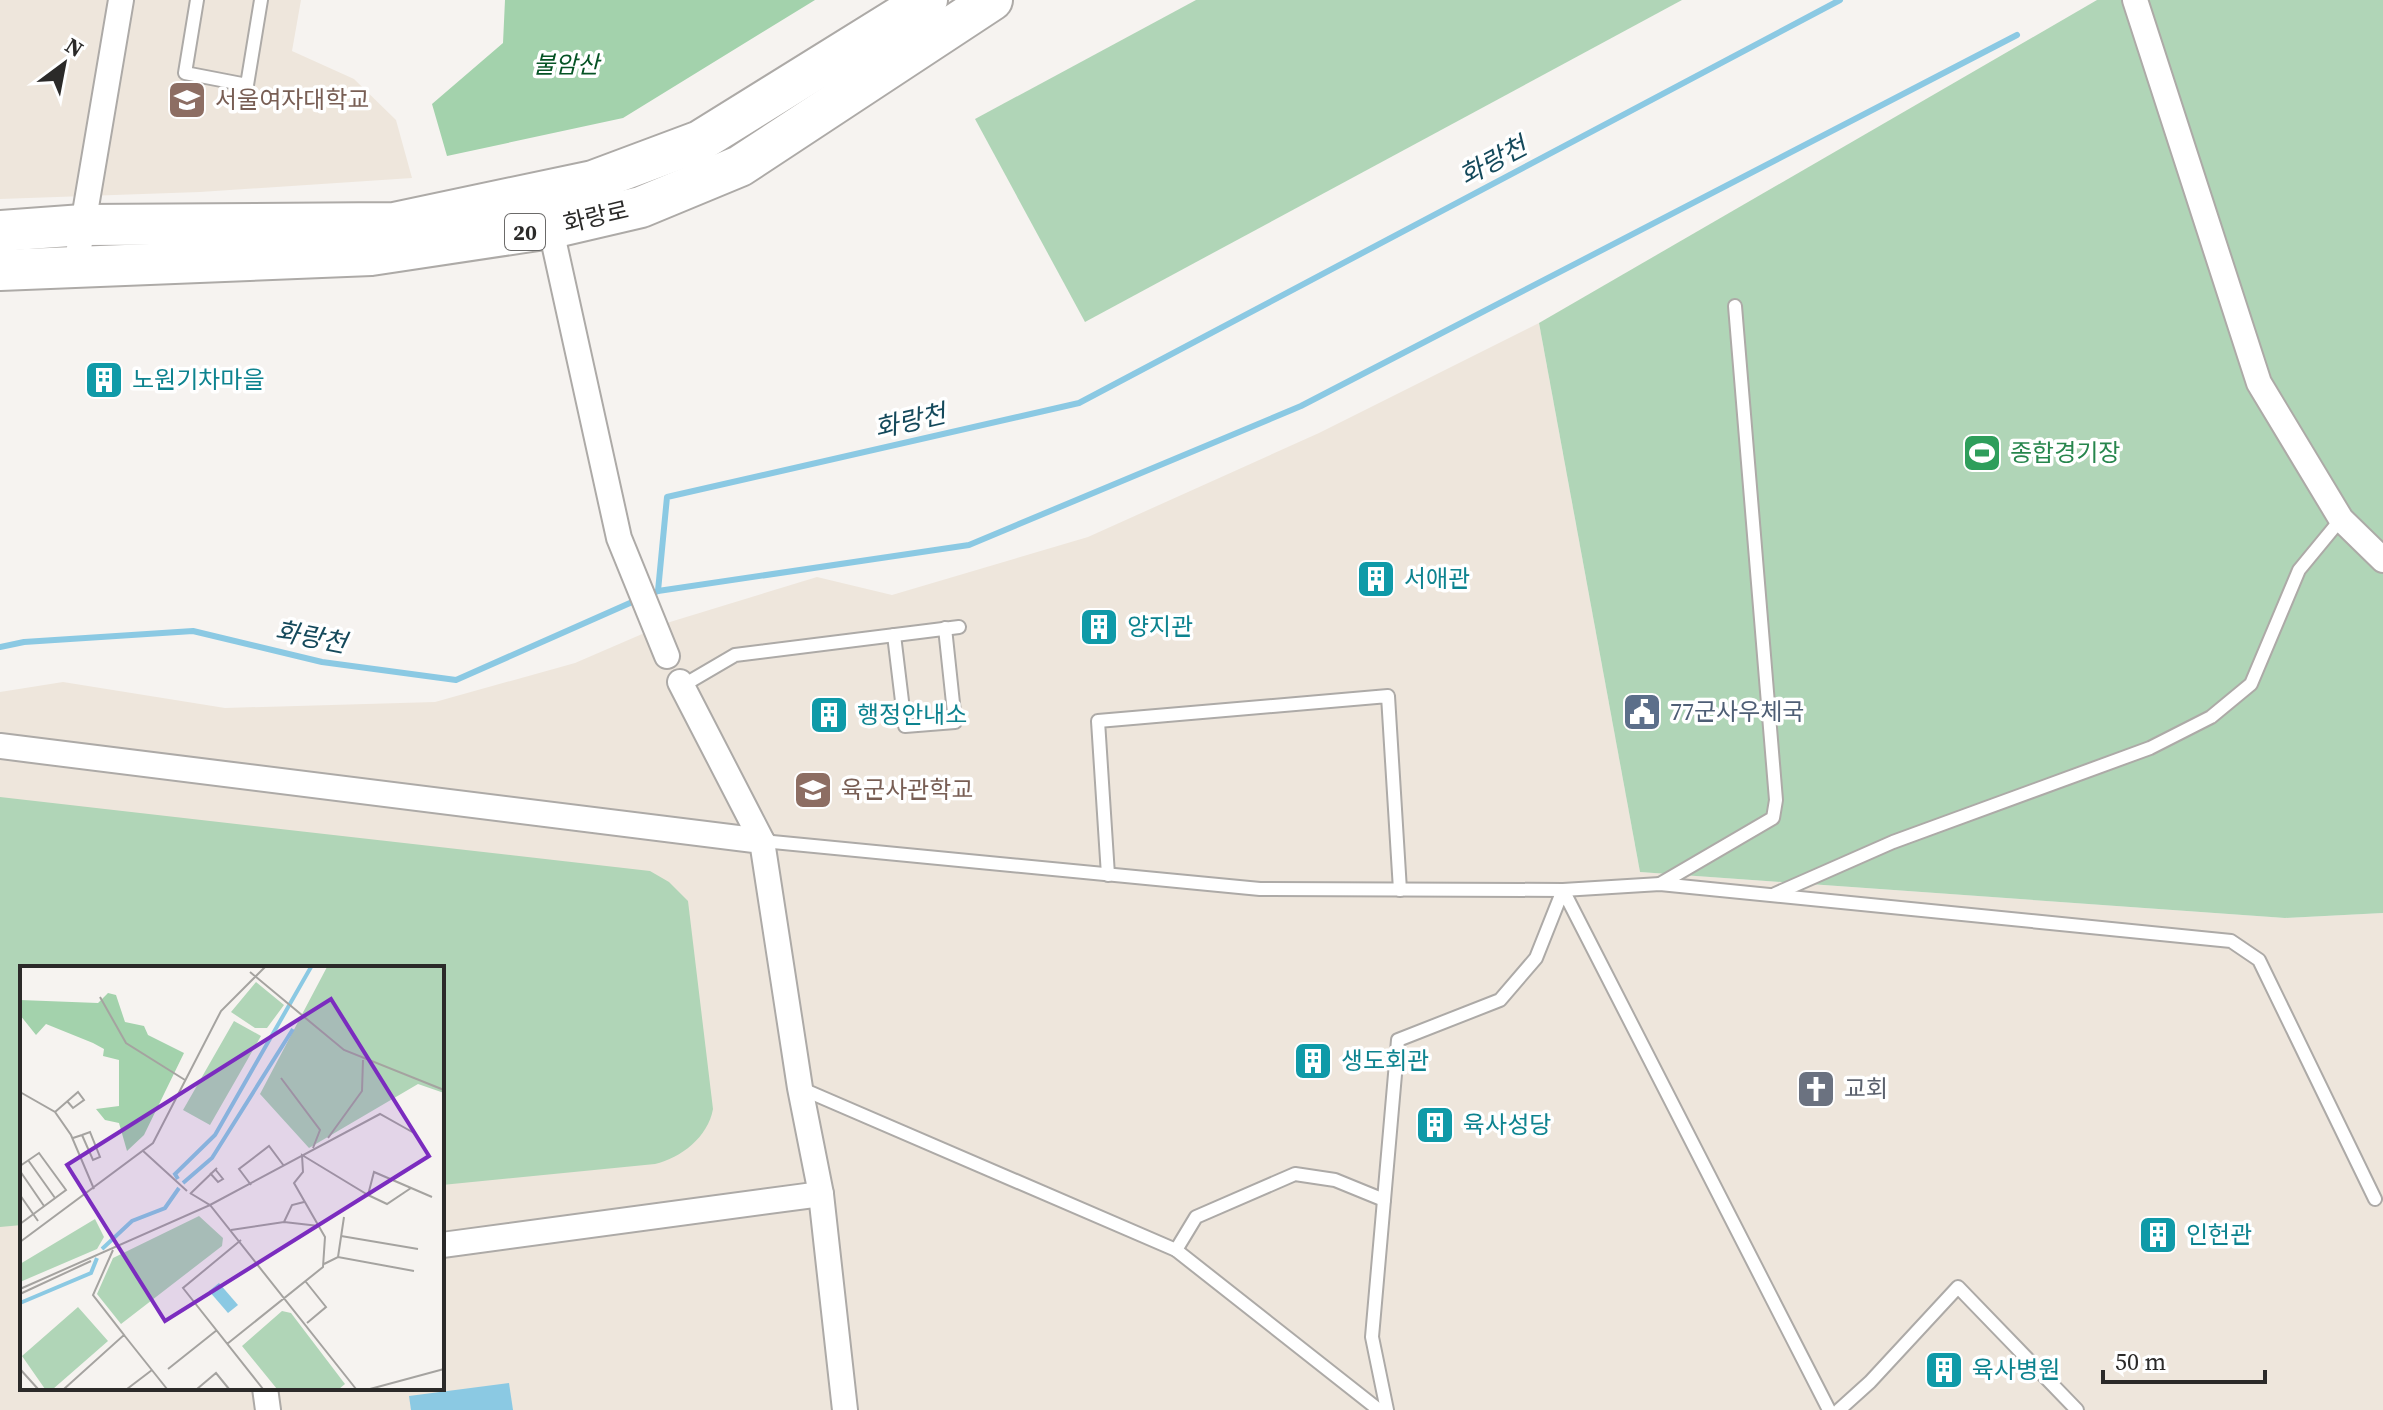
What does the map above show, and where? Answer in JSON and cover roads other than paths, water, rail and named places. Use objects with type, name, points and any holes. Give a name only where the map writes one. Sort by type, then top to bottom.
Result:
[{"type":"main road","name":"화랑로","points":[[0,270],[371,255],[546,210],[593,181],[700,141],[927,0]]},
{"type":"main road","name":"화랑로","points":[[0,231],[83,225],[394,223],[546,210],[641,207],[740,166],[992,0]]},
{"type":"street","points":[[76,266],[121,0]]},
{"type":"street","points":[[2135,0],[2259,383],[2341,519],[2383,560]]},
{"type":"street","points":[[546,210],[619,538],[666,654]]},
{"type":"street","points":[[681,684],[762,841],[800,1088],[821,1194],[845,1410]]},
{"type":"street","points":[[0,746],[762,841]]},
{"type":"street","points":[[444,1245],[821,1194]]},
{"type":"street","points":[[265,1390],[268,1410]]},
{"type":"lane","points":[[197,0],[185,73],[247,85],[261,0]]},
{"type":"lane","points":[[1660,884],[1773,818],[1776,800],[1735,306]]},
{"type":"lane","points":[[1772,896],[1893,842],[2150,748],[2211,717],[2251,684],[2299,570],[2341,519]]},
{"type":"lane","points":[[681,684],[735,655],[959,627]]},
{"type":"lane","points":[[894,635],[905,726],[955,722],[945,628]]},
{"type":"lane","points":[[1108,875],[1098,721],[1388,696],[1400,890]]},
{"type":"lane","points":[[762,841],[1260,889],[1563,890],[1660,884],[2231,941],[2259,960],[2375,1199]]},
{"type":"lane","points":[[1387,1410],[1372,1337],[1398,1040],[1500,1000],[1536,958],[1563,890]]},
{"type":"lane","points":[[1563,890],[1829,1410]]},
{"type":"lane","points":[[800,1088],[1176,1250],[1379,1410]]},
{"type":"lane","points":[[1176,1250],[1196,1217],[1295,1174],[1335,1180],[1384,1200]]},
{"type":"lane","points":[[1839,1410],[1870,1382],[1958,1287],[2077,1410]]},
{"type":"water","points":[[509,1383],[513,1410],[411,1410],[409,1396]]},
{"type":"waterway","name":"화랑천","points":[[649,595],[658,591],[667,497],[1079,403],[1840,0]]},
{"type":"waterway","points":[[658,591],[969,545],[1301,406],[2017,35]]},
{"type":"waterway","name":"화랑천","points":[[0,647],[24,642],[193,631],[322,662],[456,680],[639,599]]},
{"type":"place","name":"서울여자대학교","points":[[187,100]]},
{"type":"place","name":"노원기차마을","points":[[104,380]]},
{"type":"place","name":"종합경기장","points":[[1982,453]]},
{"type":"place","name":"서애관","points":[[1376,579]]},
{"type":"place","name":"양지관","points":[[1099,627]]},
{"type":"place","name":"77군사우체국","points":[[1642,712]]},
{"type":"place","name":"행정안내소","points":[[829,715]]},
{"type":"place","name":"육군사관학교","points":[[813,790]]},
{"type":"place","name":"생도회관","points":[[1313,1061]]},
{"type":"place","name":"교회","points":[[1816,1089]]},
{"type":"place","name":"육사성당","points":[[1435,1125]]},
{"type":"place","name":"인헌관","points":[[2158,1235]]},
{"type":"place","name":"육사병원","points":[[1944,1370]]},
{"type":"park label","name":"불암산","points":[[566,65]]}]
